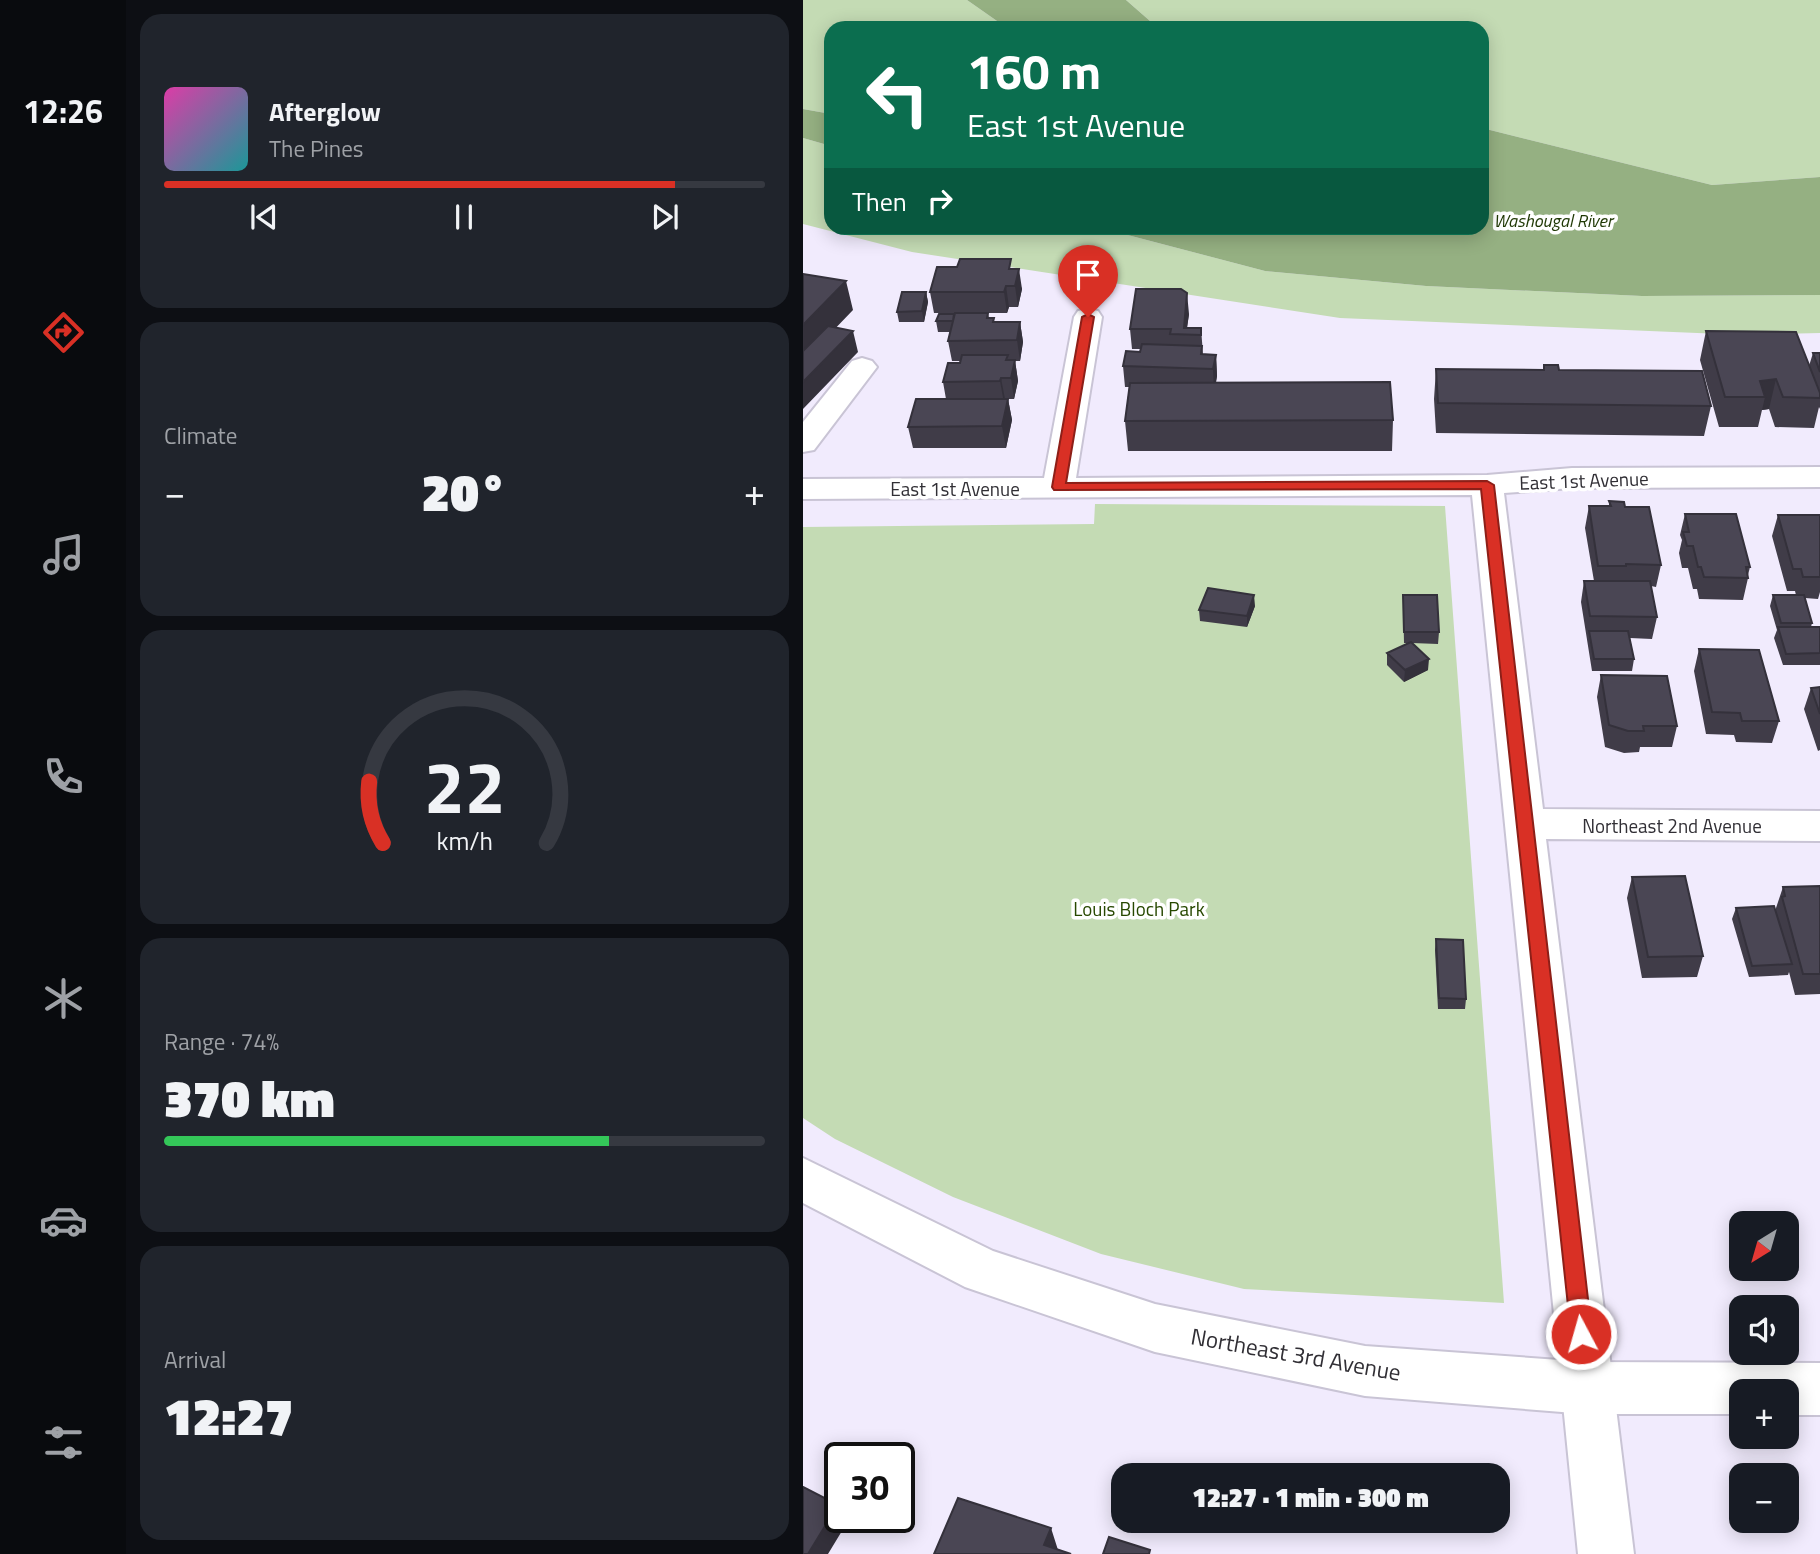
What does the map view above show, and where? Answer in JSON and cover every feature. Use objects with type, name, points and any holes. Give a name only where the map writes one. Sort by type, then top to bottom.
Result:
[{"type":"street","points":[[1059,487],[1088,317]]},
{"type":"street","points":[[803,443],[863,368]]},
{"type":"street","name":"East 1st Avenue","points":[[803,489],[1487,485],[1572,478],[1820,477]]},
{"type":"street","points":[[1487,485],[1606,1554]]},
{"type":"street","name":"Northeast 2nd Avenue","points":[[1525,824],[1820,826]]},
{"type":"street","name":"Northeast 3rd Avenue","points":[[803,1179],[982,1271],[1155,1328],[1365,1371],[1587,1388],[1820,1389]]},
{"type":"green space","points":[[803,0],[967,0],[997,21],[824,21],[824,113],[803,109]]},
{"type":"green space","points":[[1126,0],[1820,0],[1820,177],[1712,185],[1489,130],[1489,21],[1150,21]]},
{"type":"green space","points":[[803,138],[824,144],[824,229],[803,224]]},
{"type":"green space","points":[[846,235],[1128,235],[1265,271],[1426,286],[1642,296],[1820,295],[1820,333],[1745,335],[1340,318],[912,252]]},
{"type":"green space","name":"Louis Bloch Park","points":[[1095,504],[1445,506],[1504,1303],[1244,1289],[1101,1254],[953,1197],[835,1139],[803,1118],[803,527],[1094,524]]},
{"type":"water","points":[[967,0],[1126,0],[1150,21],[997,21]]},
{"type":"water","points":[[803,109],[824,113],[824,144],[803,138]]},
{"type":"water","name":"Washougal River","points":[[1489,130],[1712,185],[1820,177],[1820,295],[1642,296],[1426,286],[1265,271],[1128,235],[1489,235]]},
{"type":"building","points":[[960,259],[1011,259],[1009,269],[1019,269],[1015,286],[1006,286],[1004,292],[930,292],[937,267],[957,267]]},
{"type":"building","points":[[803,274],[846,281],[803,325]]},
{"type":"building","points":[[1136,289],[1181,289],[1187,293],[1184,328],[1201,328],[1201,335],[1170,334],[1171,329],[1130,329]]},
{"type":"building","points":[[902,292],[926,292],[922,311],[897,312]]},
{"type":"building","points":[[955,313],[988,313],[987,318],[994,318],[993,322],[1020,322],[1017,340],[948,341]]},
{"type":"building","points":[[939,314],[954,314],[953,321],[936,321]]},
{"type":"building","points":[[828,326],[853,331],[803,382],[803,351]]},
{"type":"building","points":[[1706,331],[1796,332],[1820,398],[1783,397],[1776,379],[1760,381],[1765,397],[1725,397]]},
{"type":"building","points":[[1142,344],[1202,346],[1201,354],[1216,355],[1213,369],[1123,366],[1126,351],[1140,352]]},
{"type":"building","points":[[1813,353],[1820,353],[1820,372]]},
{"type":"building","points":[[962,355],[1008,355],[1006,360],[1015,360],[1011,378],[1001,378],[1000,381],[943,382],[948,363],[960,363]]},
{"type":"building","points":[[1544,365],[1558,365],[1559,370],[1702,371],[1711,406],[1438,403],[1436,369],[1544,370]]},
{"type":"building","points":[[1390,382],[1393,420],[1125,421],[1130,383]]},
{"type":"building","points":[[916,399],[1008,399],[1002,426],[908,427]]},
{"type":"building","points":[[1609,501],[1624,502],[1625,507],[1649,507],[1661,565],[1598,566],[1589,506],[1611,506]]},
{"type":"building","points":[[1685,514],[1736,514],[1750,567],[1746,567],[1748,578],[1704,577],[1701,567],[1698,567],[1693,546],[1687,546],[1683,532],[1689,532]]},
{"type":"building","points":[[1778,515],[1820,515],[1820,577],[1803,577],[1801,569],[1793,569]]},
{"type":"building","points":[[1584,581],[1650,581],[1657,617],[1590,616]]},
{"type":"building","points":[[1208,588],[1254,595],[1247,616],[1199,610]]},
{"type":"building","points":[[1403,595],[1437,595],[1439,632],[1404,632]]},
{"type":"building","points":[[1773,595],[1804,595],[1812,623],[1781,623]]},
{"type":"building","points":[[1778,627],[1820,627],[1820,653],[1786,654]]},
{"type":"building","points":[[1589,631],[1628,631],[1634,659],[1594,659]]},
{"type":"building","points":[[1411,642],[1429,659],[1405,670],[1387,653]]},
{"type":"building","points":[[1699,649],[1759,650],[1779,721],[1742,721],[1740,713],[1712,712]]},
{"type":"building","points":[[1601,675],[1667,676],[1677,726],[1643,726],[1644,731],[1628,731],[1609,725]]},
{"type":"building","points":[[1820,687],[1820,714],[1811,688]]},
{"type":"building","points":[[1685,876],[1703,956],[1648,957],[1632,877]]},
{"type":"building","points":[[1820,886],[1820,974],[1803,974],[1782,897],[1785,896],[1783,887]]},
{"type":"building","points":[[1774,906],[1792,964],[1752,966],[1736,908]]},
{"type":"building","points":[[1436,939],[1463,940],[1466,999],[1439,998]]},
{"type":"building","points":[[803,1487],[824,1498],[824,1528],[808,1554],[803,1554]]},
{"type":"building","points":[[958,1498],[1051,1528],[1044,1545],[1071,1554],[934,1554]]},
{"type":"building","points":[[1109,1537],[1150,1550],[1149,1554],[1103,1554]]},
{"type":"route","points":[[1088,317],[1059,487],[1487,485],[1581,1334]]}]
